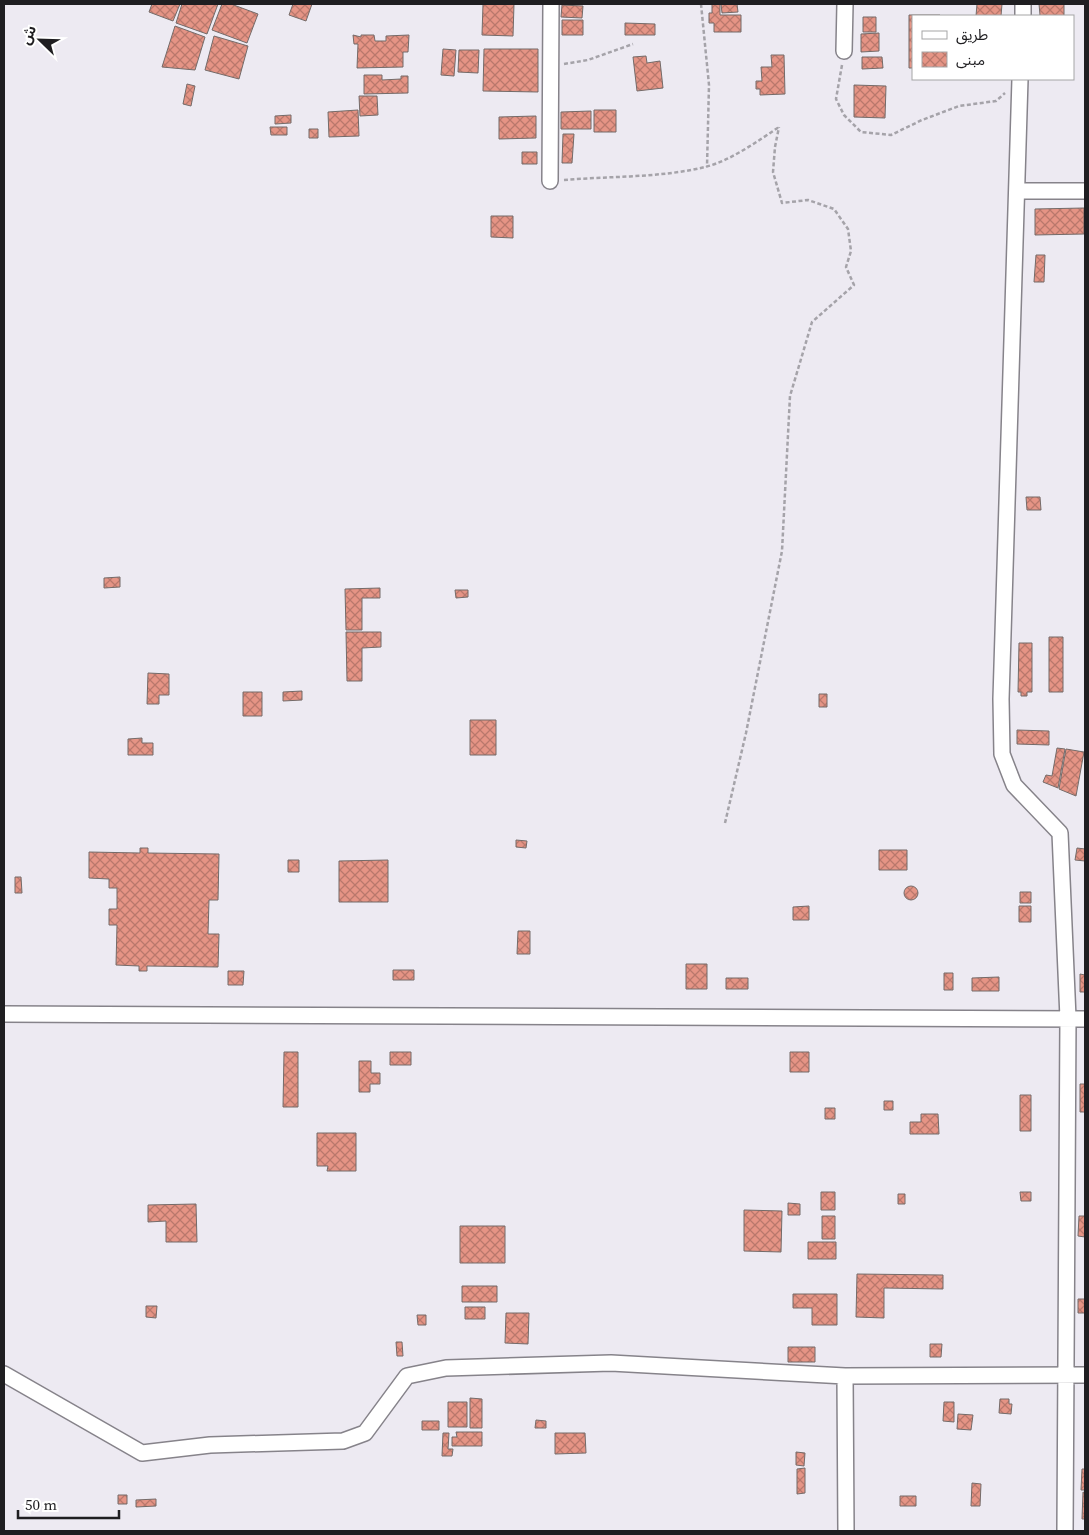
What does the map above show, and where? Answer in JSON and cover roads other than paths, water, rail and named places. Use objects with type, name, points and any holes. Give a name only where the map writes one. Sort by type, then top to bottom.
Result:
[{"type":"street","points":[[550,181],[551,4]]},
{"type":"street","points":[[844,51],[845,4]]},
{"type":"street","points":[[1020,80],[1002,680],[1002,754],[1014,785],[1060,834],[1068,1018],[1065,1531]]},
{"type":"street","points":[[1017,191],[1085,191]]},
{"type":"street","points":[[4,1014],[1085,1019]]},
{"type":"street","points":[[4,1374],[142,1453],[210,1445],[343,1441],[365,1433],[407,1376],[446,1368],[611,1363],[846,1376],[1085,1375]]},
{"type":"street","points":[[846,1376],[846,1531]]}]
